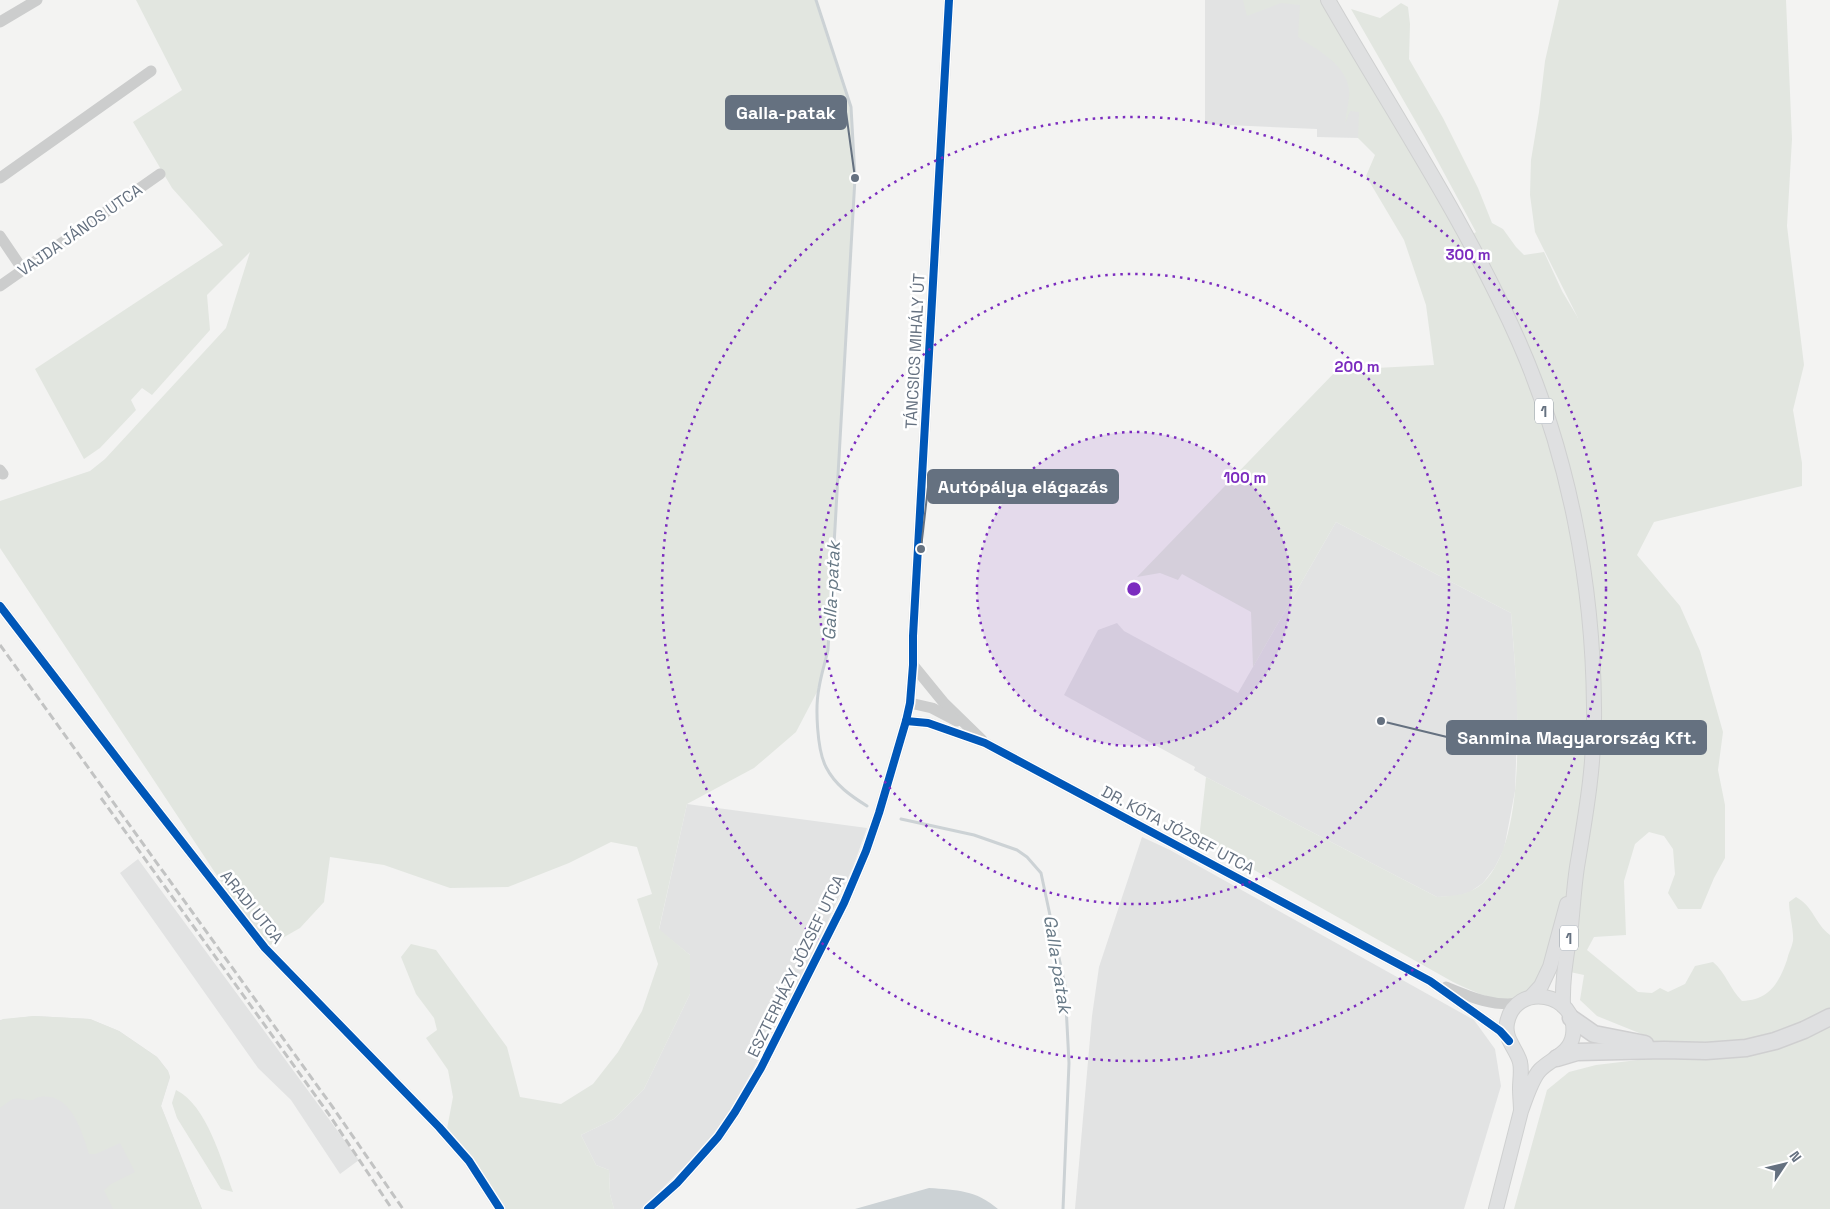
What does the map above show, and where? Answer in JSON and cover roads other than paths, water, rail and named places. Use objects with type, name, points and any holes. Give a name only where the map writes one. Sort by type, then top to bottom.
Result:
[{"type":"highway","points":[[1567,1012],[1594,1034],[1664,1050]]},
{"type":"highway","points":[[1557,1058],[1577,1052],[1664,1050],[1706,1052],[1746,1048],[1796,1033],[1830,1017]]},
{"type":"main road","name":"1","points":[[1328,0],[1436,180],[1490,281],[1531,372],[1558,455],[1581,555],[1589,612],[1594,718],[1590,785],[1563,976],[1567,1012],[1573,1029],[1571,1040],[1565,1050],[1539,1071],[1521,1111],[1496,1209]]},
{"type":"main road","name":"1","points":[[1521,1111],[1520,1063],[1507,1030],[1508,1020],[1513,1010],[1541,986],[1550,967],[1577,870]]},
{"type":"main road","points":[[1525,1000],[1548,997],[1567,1012]]},
{"type":"main road","points":[[1512,1046],[1524,1059],[1535,1062],[1546,1062],[1557,1058]]},
{"type":"street","points":[[0,22],[37,0]]},
{"type":"street","name":"TÁNCSICS MIHÁLY ÚT","points":[[910,703],[949,0]]},
{"type":"street","points":[[0,178],[151,71]]},
{"type":"street","name":"VAJDA JÁNOS UTCA","points":[[0,286],[160,174]]},
{"type":"street","points":[[0,236],[23,270]]},
{"type":"street","name":"ARADI UTCA","points":[[0,606],[265,948],[439,1127],[469,1162],[500,1209]]},
{"type":"street","name":"DR. KÓTA JÓZSEF UTCA","points":[[913,665],[944,703],[986,743]]},
{"type":"street","name":"DR. KÓTA JÓZSEF UTCA","points":[[910,703],[932,708],[967,726]]},
{"type":"street","name":"ESZTERHÁZY JÓZSEF UTCA","points":[[648,1209],[677,1184],[718,1137],[761,1068],[844,904],[866,851],[884,800],[910,703]]},
{"type":"street","name":"DR. KÓTA JÓZSEF UTCA","points":[[906,721],[928,723],[986,743],[1430,981]]},
{"type":"street","points":[[1430,981],[1483,1001],[1509,1004],[1525,1000]]},
{"type":"street","points":[[1430,981],[1500,1031],[1512,1046]]},
{"type":"waterway","name":"Galla-patak","points":[[816,0],[851,107],[855,178],[828,650],[818,696],[817,717],[821,750],[826,767],[844,790],[867,806]]},
{"type":"waterway","name":"Galla-patak","points":[[901,819],[974,835],[1017,850],[1027,857],[1041,873],[1065,986],[1069,1063],[1063,1209]]},
{"type":"railway","points":[[0,645],[334,1109],[403,1209]]},
{"type":"railway","points":[[101,798],[328,1113],[392,1209]]},
{"type":"place","name":"Galla-patak","points":[[855,178]]},
{"type":"place","name":"Autópálya elágazás","points":[[921,549]]},
{"type":"place","name":"Sanmina Magyarország Kft.","points":[[1381,721]]}]
